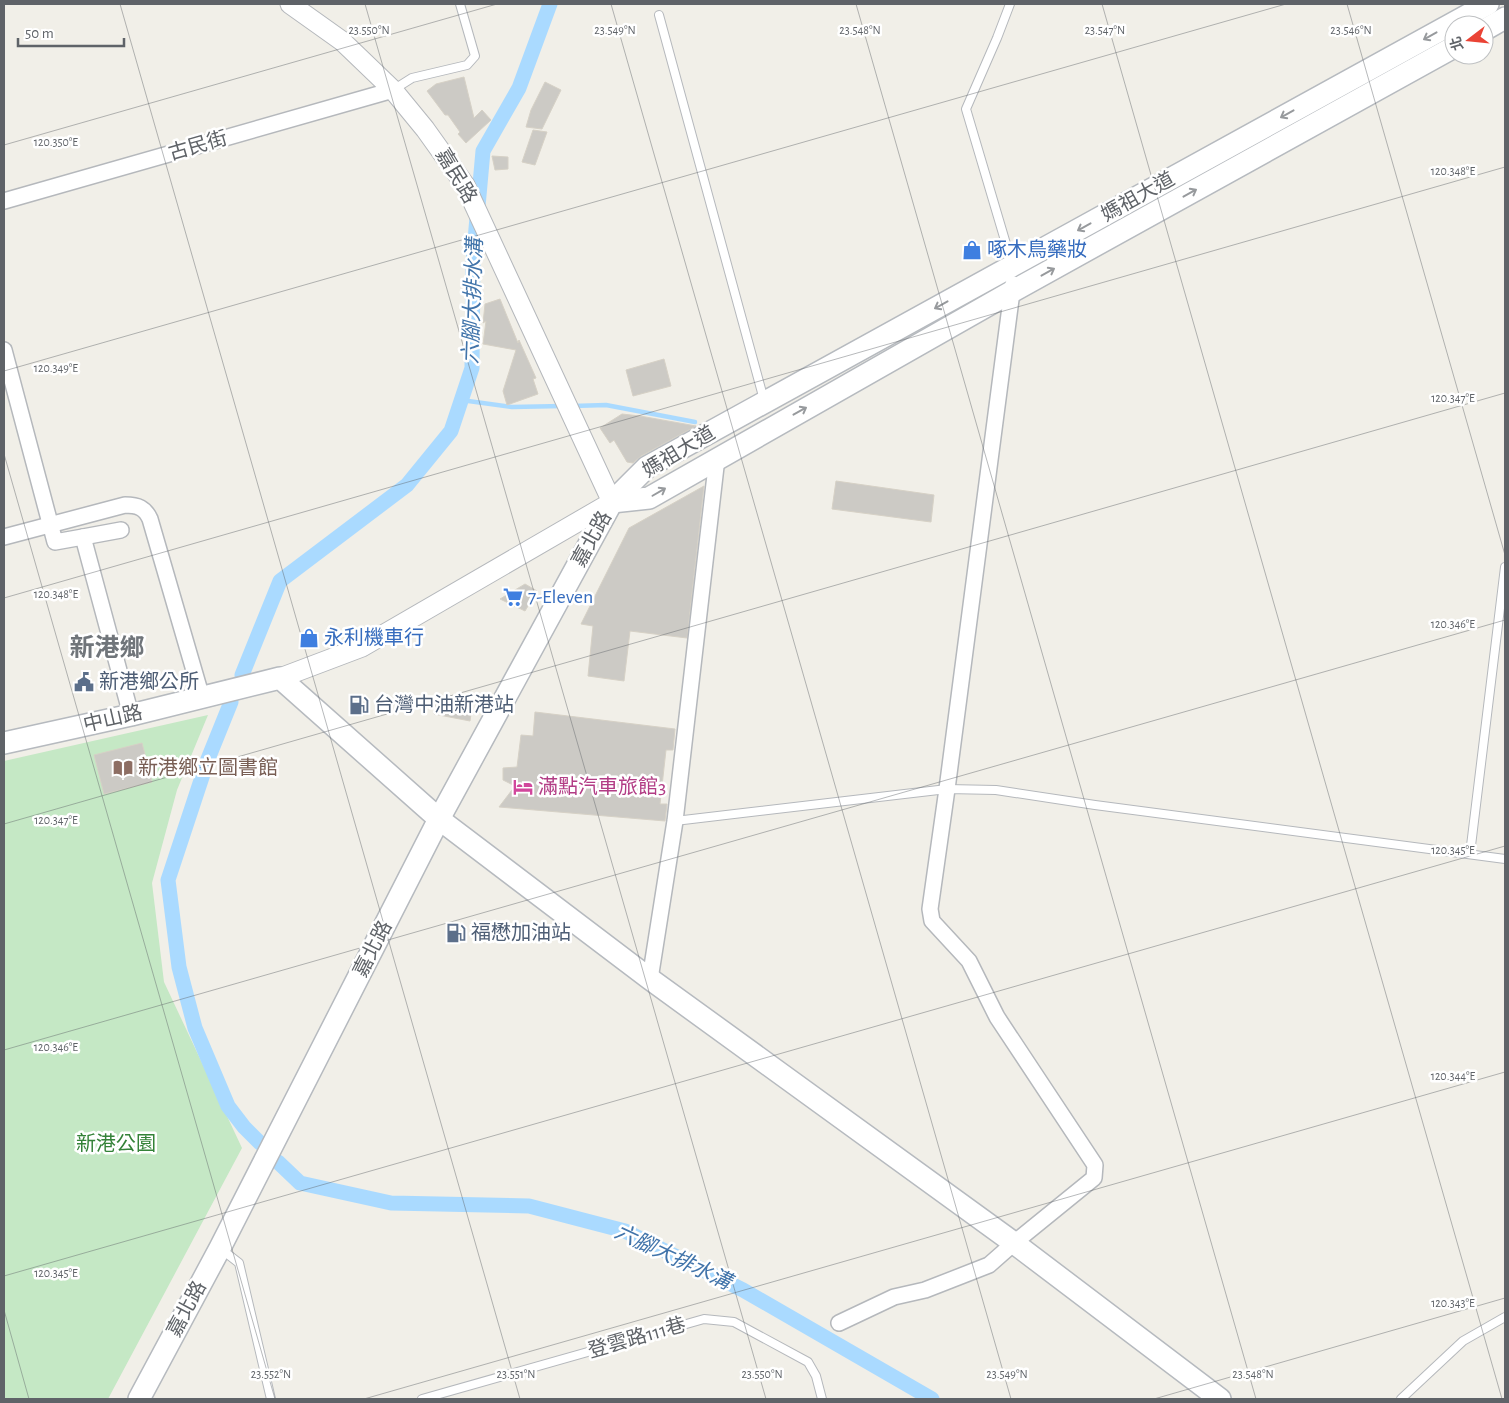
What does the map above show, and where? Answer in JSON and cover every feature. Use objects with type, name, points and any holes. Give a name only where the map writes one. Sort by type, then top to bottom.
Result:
[{"type":"main road","name":"媽祖大道","points":[[612,502],[646,467],[1012,266],[1491,14]]},
{"type":"main road","name":"媽祖大道","points":[[612,502],[649,498],[1013,291],[1444,53]]},
{"type":"main road","name":"嘉北路","points":[[139,1399],[220,1248],[440,819],[612,502]]},
{"type":"main road","name":"中山路","points":[[4,743],[131,715],[280,678]]},
{"type":"main road","points":[[280,678],[440,819],[650,980],[1014,1243],[1220,1399]]},
{"type":"street","name":"嘉民路","points":[[290,4],[342,41],[392,90],[426,128],[465,185],[612,502]]},
{"type":"street","name":"古民街","points":[[4,201],[392,90]]},
{"type":"street","points":[[839,1323],[894,1297],[925,1290],[989,1265],[1094,1178],[1095,1165],[997,1017],[969,961],[932,922],[930,909],[1013,291],[1012,266]]},
{"type":"street","points":[[4,350],[55,542],[121,530]]},
{"type":"street","points":[[650,980],[675,821],[717,458]]},
{"type":"street","points":[[280,678],[362,647],[612,502]]},
{"type":"street","points":[[4,537],[126,505],[134,505],[146,511],[150,519],[202,698]]},
{"type":"street","points":[[83,537],[131,715]]},
{"type":"lane","points":[[392,90],[412,78],[467,65],[474,56],[460,4]]},
{"type":"lane","points":[[1010,4],[998,38],[966,109],[1012,266]]},
{"type":"lane","points":[[659,15],[764,402]]},
{"type":"lane","points":[[1470,854],[1505,567]]},
{"type":"lane","points":[[675,821],[947,789],[996,790],[1505,859]]},
{"type":"lane","points":[[220,1248],[239,1263],[271,1399]]},
{"type":"lane","points":[[1401,1399],[1463,1341],[1505,1316]]},
{"type":"lane","name":"登雲路111巷","points":[[422,1399],[704,1319],[734,1322],[808,1362],[816,1376],[822,1399]]},
{"type":"green space","name":"新港公園","points":[[208,715],[177,790],[152,883],[164,982],[242,1148],[108,1399],[4,1399],[4,761]]},
{"type":"building","points":[[464,77],[474,118],[482,110],[491,120],[466,143],[458,134],[460,132],[448,115],[445,115],[427,91],[436,84]]},
{"type":"building","points":[[545,82],[561,90],[542,129],[526,127],[531,110]]},
{"type":"building","points":[[533,130],[547,132],[535,165],[522,162]]},
{"type":"building","points":[[492,156],[508,157],[508,169],[495,170]]},
{"type":"building","points":[[500,299],[518,343],[519,340],[536,378],[533,379],[538,394],[507,405],[503,391],[516,350],[483,344],[486,321],[483,323],[485,304]]},
{"type":"building","points":[[664,359],[671,386],[633,396],[626,370]]},
{"type":"building","points":[[622,414],[696,426],[641,456],[633,463],[627,462],[614,440],[610,443],[600,428]]},
{"type":"building","points":[[836,481],[934,495],[931,522],[832,509]]},
{"type":"building","points":[[704,486],[687,638],[630,631],[624,681],[588,676],[593,626],[581,624],[629,528]]},
{"type":"building","points":[[525,584],[537,591],[525,611],[500,599]]},
{"type":"building","points":[[437,701],[472,707],[470,721],[434,714]]},
{"type":"building","points":[[535,712],[675,729],[673,750],[666,750],[660,804],[667,804],[665,821],[499,807],[515,786],[503,780],[503,768],[517,767],[521,735],[533,736]]},
{"type":"building","name":"新港鄉立圖書館","points":[[142,743],[152,782],[104,794],[94,755]]},
{"type":"waterway","name":"六腳大排水溝","points":[[242,675],[280,581],[407,485],[451,431],[472,368],[473,262],[483,151],[519,88],[550,4]]},
{"type":"waterway","points":[[461,400],[512,407],[563,406]]},
{"type":"waterway","points":[[573,406],[606,405],[695,422]]},
{"type":"waterway","name":"六腳大排水溝","points":[[231,702],[208,759],[168,880],[179,967],[195,1028],[228,1106],[244,1127],[260,1143]]},
{"type":"waterway","name":"六腳大排水溝","points":[[278,1162],[300,1183],[391,1203],[529,1206],[625,1231],[743,1290],[932,1399]]},
{"type":"place","name":"啄木鳥藥妝","points":[[972,250]]},
{"type":"place","name":"7-Eleven","points":[[513,597]]},
{"type":"place","name":"永利機車行","points":[[309,638]]},
{"type":"place","name":"新港鄉公所","points":[[84,682]]},
{"type":"place","name":"台灣中油新港站","points":[[359,705]]},
{"type":"place","name":"新港鄉立圖書館","points":[[123,768]]},
{"type":"place","name":"滿點汽車旅館3","points":[[523,787]]},
{"type":"place","name":"福懋加油站","points":[[456,933]]},
{"type":"district","name":"新港鄉","points":[[107,648]]}]
